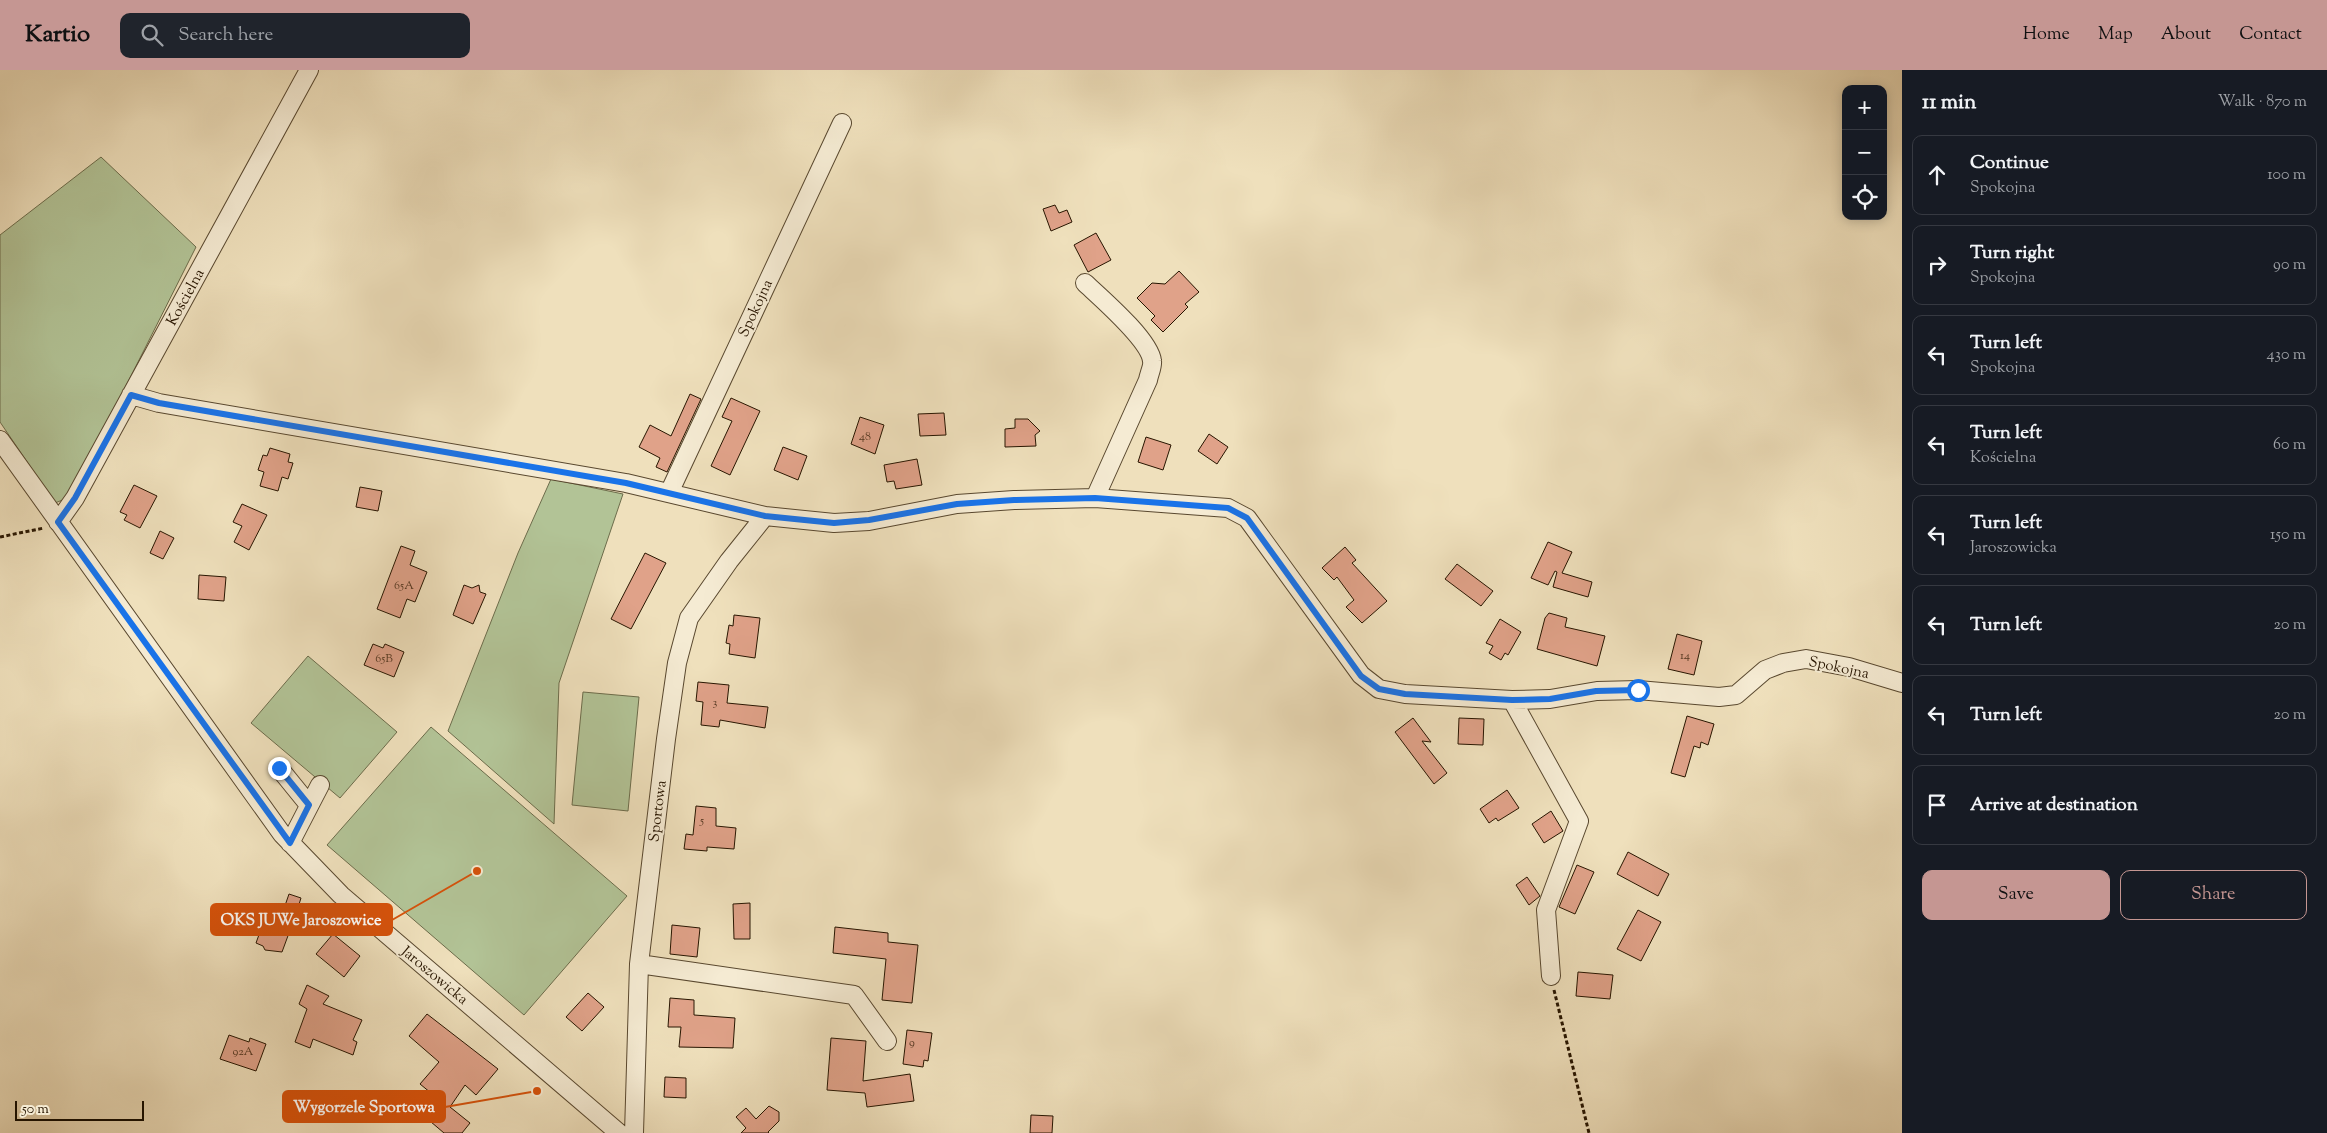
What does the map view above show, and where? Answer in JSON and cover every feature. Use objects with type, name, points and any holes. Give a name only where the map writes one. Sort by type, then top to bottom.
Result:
[{"type":"street","name":"Kościelna","points":[[58,522],[75,498],[309,70]]},
{"type":"street","name":"Spokojna","points":[[669,493],[842,123]]},
{"type":"street","points":[[1085,283],[1127,324],[1148,349],[1152,361],[1148,380],[1095,498]]},
{"type":"street","name":"Spokojna","points":[[131,395],[159,403],[626,483],[765,516],[834,523],[869,520],[957,504],[1095,498],[1228,508],[1247,518],[1361,676],[1379,689],[1405,694],[1512,700],[1550,699],[1596,691],[1638,690],[1690,696],[1736,695],[1765,670],[1783,663],[1806,659],[1849,667],[1902,683]]},
{"type":"street","name":"Jaroszowicka","points":[[0,440],[290,843],[341,895],[619,1133]]},
{"type":"street","name":"Sportowa","points":[[634,1133],[639,964],[677,663],[689,618],[728,562],[765,516]]},
{"type":"street","points":[[1512,700],[1579,821],[1546,910],[1550,976]]},
{"type":"street","points":[[279,768],[309,805]]},
{"type":"street","points":[[290,843],[320,785]]},
{"type":"street","points":[[639,964],[854,995],[887,1041]]},
{"type":"path","points":[[0,537],[38,530],[58,522]]},
{"type":"path","points":[[1550,976],[1589,1133]]},
{"type":"green space","points":[[101,157],[196,247],[70,497],[55,503],[0,422],[0,235]]},
{"type":"green space","points":[[551,479],[623,494],[559,683],[554,824],[448,731],[518,553]]},
{"type":"green space","points":[[308,656],[397,732],[340,798],[251,723]]},
{"type":"green space","points":[[583,692],[639,697],[628,811],[572,805]]},
{"type":"green space","points":[[431,727],[627,896],[524,1015],[327,845]]},
{"type":"building","points":[[1055,205],[1059,213],[1067,210],[1072,222],[1051,231],[1043,209]]},
{"type":"building","points":[[1096,233],[1111,260],[1088,272],[1074,245]]},
{"type":"building","points":[[1179,271],[1199,292],[1185,304],[1188,307],[1163,332],[1151,320],[1155,316],[1137,298],[1152,283],[1165,284]]},
{"type":"building","points":[[690,394],[701,399],[667,472],[656,467],[660,458],[639,447],[650,425],[671,436]]},
{"type":"building","points":[[731,398],[760,411],[730,475],[711,466],[732,421],[722,417]]},
{"type":"building","points":[[944,413],[946,435],[920,436],[918,414]]},
{"type":"building","points":[[860,417],[884,425],[875,454],[851,444]]},
{"type":"building","points":[[1015,419],[1028,419],[1040,431],[1035,435],[1036,446],[1005,447],[1005,429],[1015,428]]},
{"type":"building","points":[[1209,434],[1228,447],[1217,464],[1198,451]]},
{"type":"building","points":[[1146,437],[1171,445],[1163,470],[1138,462]]},
{"type":"building","points":[[783,447],[807,456],[798,480],[774,470]]},
{"type":"building","points":[[270,448],[290,454],[288,462],[293,463],[288,479],[282,477],[278,491],[260,486],[264,472],[258,470],[263,455],[267,456]]},
{"type":"building","points":[[917,459],[922,485],[896,489],[894,481],[887,482],[884,465]]},
{"type":"building","points":[[134,485],[157,496],[140,528],[124,520],[127,515],[120,512]]},
{"type":"building","points":[[360,487],[382,491],[378,511],[356,507]]},
{"type":"building","points":[[242,504],[267,515],[249,550],[234,542],[242,526],[233,522]]},
{"type":"building","points":[[160,531],[174,538],[163,559],[150,553]]},
{"type":"building","points":[[1548,542],[1572,552],[1562,573],[1592,582],[1588,597],[1553,587],[1557,572],[1555,571],[1548,585],[1531,578]]},
{"type":"building","points":[[401,546],[415,551],[410,565],[427,572],[415,602],[407,599],[400,618],[377,609]]},
{"type":"building","points":[[1345,547],[1356,560],[1352,563],[1387,601],[1362,623],[1346,607],[1354,600],[1337,577],[1334,580],[1322,568]]},
{"type":"building","points":[[645,553],[666,563],[631,629],[611,619]]},
{"type":"building","points":[[1457,564],[1493,591],[1481,606],[1445,579]]},
{"type":"building","points":[[199,575],[226,577],[224,601],[198,599]]},
{"type":"building","points":[[464,585],[472,588],[479,585],[480,592],[486,594],[473,624],[453,615]]},
{"type":"building","points":[[1549,613],[1567,618],[1565,627],[1605,636],[1597,666],[1537,649],[1545,618]]},
{"type":"building","points":[[734,615],[760,618],[755,658],[729,654],[730,644],[726,643],[729,625],[733,626]]},
{"type":"building","points":[[1500,619],[1521,632],[1508,655],[1505,653],[1501,660],[1489,653],[1493,646],[1486,643]]},
{"type":"building","points":[[1677,634],[1702,641],[1694,675],[1668,669]]},
{"type":"building","points":[[373,644],[383,648],[385,644],[404,652],[394,677],[364,665]]},
{"type":"building","points":[[698,682],[729,685],[727,703],[768,707],[765,728],[720,720],[719,727],[701,725],[703,702],[696,701]]},
{"type":"building","points":[[1687,716],[1714,724],[1708,745],[1701,742],[1700,748],[1694,746],[1685,777],[1671,773]]},
{"type":"building","points":[[1413,718],[1431,742],[1422,741],[1447,773],[1434,784],[1395,732]]},
{"type":"building","points":[[1459,718],[1484,719],[1483,745],[1458,744]]},
{"type":"building","points":[[1507,790],[1519,808],[1498,821],[1496,818],[1489,823],[1480,809]]},
{"type":"building","points":[[696,806],[716,808],[716,826],[736,828],[734,849],[707,847],[707,851],[684,849],[686,834],[693,835]]},
{"type":"building","points":[[1551,811],[1563,831],[1544,843],[1532,824]]},
{"type":"building","points":[[1628,852],[1669,874],[1658,896],[1617,874]]},
{"type":"building","points":[[1577,865],[1594,872],[1575,914],[1559,907]]},
{"type":"building","points":[[1527,877],[1540,896],[1529,905],[1516,885]]},
{"type":"building","points":[[289,894],[301,898],[295,917],[298,918],[293,934],[289,933],[282,952],[265,950],[263,946],[256,943],[265,918],[279,923]]},
{"type":"building","points":[[750,903],[750,939],[734,939],[733,904]]},
{"type":"building","points":[[1638,910],[1661,922],[1641,961],[1617,949]]},
{"type":"building","points":[[672,925],[700,928],[697,957],[670,954]]},
{"type":"building","points":[[835,927],[888,933],[888,942],[918,945],[912,1003],[882,1000],[886,959],[833,953]]},
{"type":"building","points":[[333,934],[360,956],[344,977],[316,954]]},
{"type":"building","points":[[1578,972],[1613,975],[1610,999],[1576,996]]},
{"type":"building","points":[[307,985],[329,996],[323,1004],[362,1020],[353,1040],[357,1042],[353,1055],[313,1039],[310,1048],[295,1042],[307,1009],[299,1004]]},
{"type":"building","points":[[588,993],[604,1007],[582,1031],[566,1017]]},
{"type":"building","points":[[670,998],[694,1000],[694,1015],[735,1018],[733,1048],[679,1047],[681,1027],[668,1027]]},
{"type":"building","points":[[427,1014],[498,1069],[476,1095],[465,1085],[450,1107],[470,1123],[462,1133],[444,1133],[424,1116],[432,1106],[431,1093],[420,1084],[439,1062],[409,1036]]},
{"type":"building","points":[[907,1030],[932,1033],[928,1061],[924,1060],[923,1067],[903,1064]]},
{"type":"building","points":[[229,1035],[249,1042],[250,1038],[266,1044],[256,1071],[220,1059]]},
{"type":"building","points":[[831,1038],[866,1041],[863,1081],[910,1074],[914,1101],[867,1107],[865,1093],[827,1090]]},
{"type":"building","points":[[665,1077],[686,1078],[686,1098],[664,1097]]},
{"type":"building","points":[[769,1106],[779,1112],[779,1121],[769,1133],[741,1133],[746,1128],[736,1117],[746,1108],[756,1119]]},
{"type":"building","points":[[1031,1115],[1053,1116],[1052,1133],[1030,1133]]},
{"type":"place","name":"OKS JUWe Jaroszowice","points":[[477,871]]},
{"type":"place","name":"Wygorzele Sportowa","points":[[537,1091]]},
{"type":"route","points":[[279,768],[309,805],[290,843],[78,547],[58,522],[75,498],[131,395],[159,403],[626,483],[765,516],[834,523],[869,520],[957,504],[1014,500],[1095,498],[1228,508],[1247,518],[1361,676],[1379,689],[1405,694],[1512,700],[1550,699],[1596,691],[1638,690]]}]
